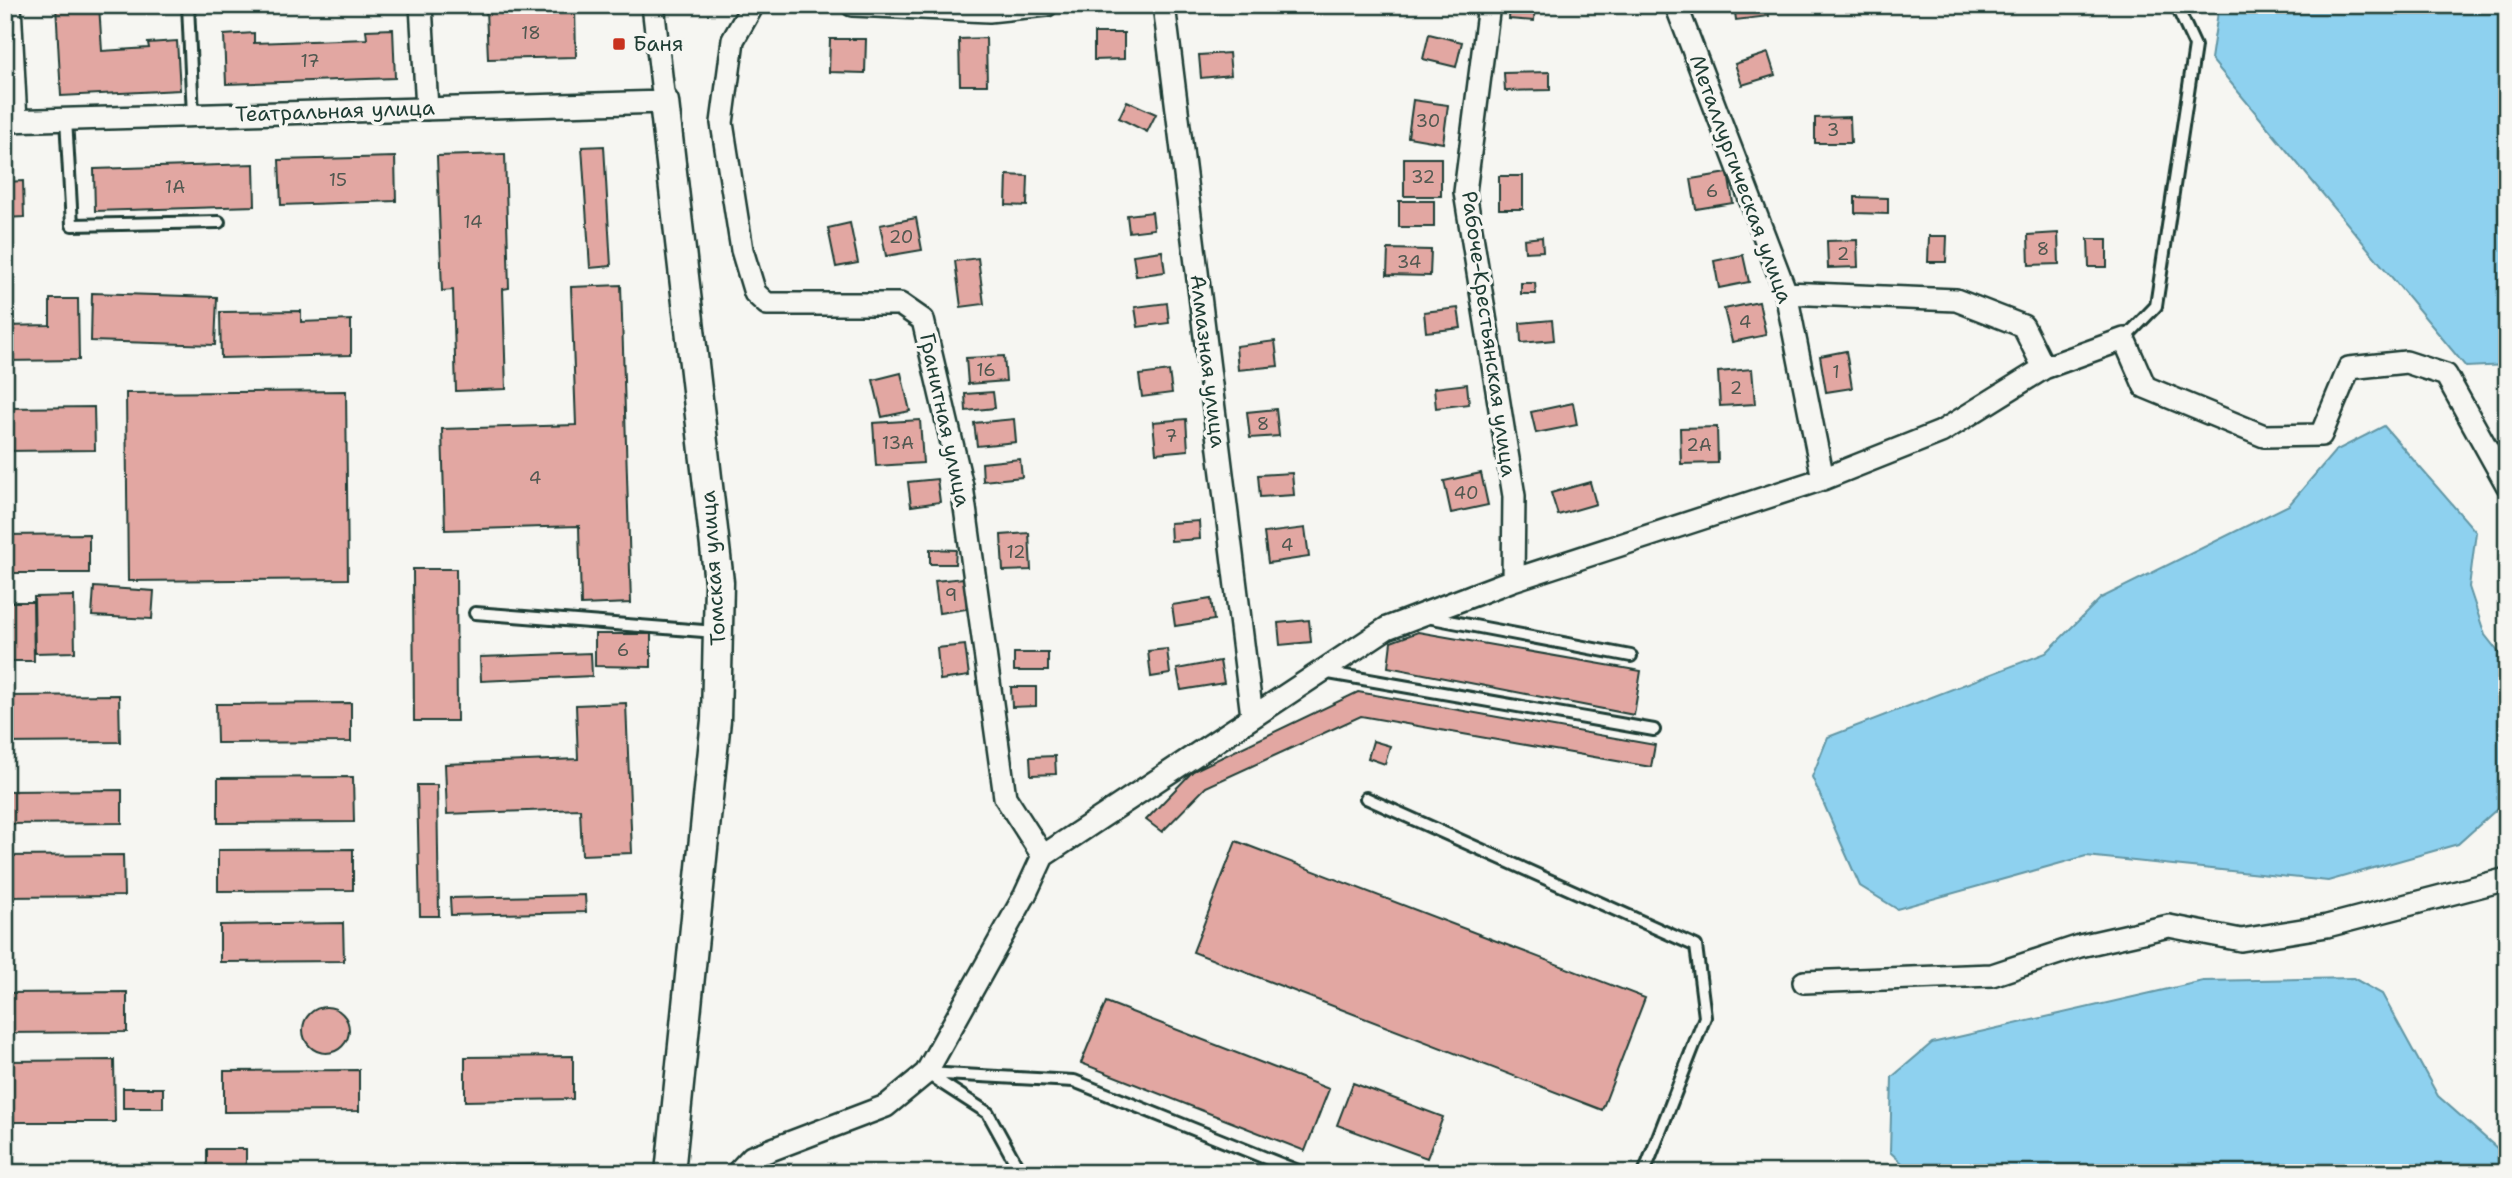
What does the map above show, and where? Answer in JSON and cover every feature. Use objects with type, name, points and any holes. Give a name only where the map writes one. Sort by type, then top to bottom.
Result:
[{"type":"street","points":[[10,5],[10,121]]},
{"type":"street","points":[[421,5],[427,109]]},
{"type":"street","name":"Томская улица","points":[[653,5],[719,582],[716,720],[670,1173]]},
{"type":"street","name":"Гранитная улица","points":[[752,5],[733,40],[722,123],[742,250],[755,293],[767,304],[900,304],[923,320],[962,486],[1005,796],[1043,856]]},
{"type":"street","points":[[852,5],[989,11],[1047,5]]},
{"type":"street","name":"Алмазная улица","points":[[1164,5],[1252,716]]},
{"type":"street","name":"Рабоче-Крестьянская улица","points":[[1489,5],[1465,192],[1514,496],[1513,580]]},
{"type":"street","name":"Металлургическая улица","points":[[1676,5],[1786,293],[1823,479]]},
{"type":"street","name":"Театральная улица","points":[[10,121],[664,102]]},
{"type":"street","points":[[1786,293],[1956,300],[2023,326],[2044,368]]},
{"type":"street","points":[[737,1173],[752,1157],[886,1106],[926,1073],[1025,895],[1043,856],[1387,628],[1513,580],[1823,479],[1941,432],[2044,368],[2124,339],[2145,387],[2264,436],[2321,435],[2349,368],[2406,362],[2446,375],[2507,485]]},
{"type":"street","points":[[1804,982],[1992,975],[2080,946],[2169,926],[2241,940],[2327,926],[2507,879]]},
{"type":"lane","points":[[188,5],[193,116]]},
{"type":"lane","points":[[2124,339],[2156,306],[2195,46],[2176,5]]},
{"type":"lane","points":[[66,119],[72,225],[219,222]]},
{"type":"lane","points":[[475,613],[719,632]]},
{"type":"lane","points":[[1421,615],[1631,656]]},
{"type":"lane","points":[[1320,672],[1654,730]]},
{"type":"lane","points":[[1366,798],[1696,946],[1705,1017],[1644,1173]]},
{"type":"lane","points":[[926,1073],[988,1113],[1021,1173]]},
{"type":"lane","points":[[926,1073],[1074,1081],[1303,1173]]},
{"type":"water","points":[[2219,5],[2507,5],[2507,365],[2466,367],[2211,59]]},
{"type":"water","points":[[2384,426],[2476,532],[2469,587],[2485,635],[2507,663],[2507,800],[2458,844],[2328,881],[2086,856],[1897,909],[1860,886],[1812,777],[1828,737],[2046,653],[2101,598],[2289,505],[2335,451]]},
{"type":"water","points":[[2353,978],[2382,994],[2438,1096],[2507,1157],[2507,1173],[1913,1173],[1890,1152],[1892,1077],[1932,1043],[2203,981]]},
{"type":"building","points":[[56,5],[99,5],[102,51],[149,48],[148,43],[177,41],[180,90],[61,96]]},
{"type":"building","points":[[534,5],[575,7],[576,57],[488,59],[486,9],[534,8]]},
{"type":"building","points":[[1510,5],[1535,5],[1534,21],[1509,19]]},
{"type":"building","points":[[1734,5],[1767,5],[1769,16],[1736,20]]},
{"type":"building","points":[[393,29],[395,78],[226,84],[224,35],[254,33],[254,43],[367,39],[366,30]]},
{"type":"building","points":[[1094,33],[1124,33],[1124,59],[1094,60]]},
{"type":"building","points":[[1429,34],[1462,42],[1456,67],[1423,59]]},
{"type":"building","points":[[986,38],[987,85],[960,85],[959,39]]},
{"type":"building","points":[[830,39],[866,39],[865,73],[829,72]]},
{"type":"building","points":[[1229,53],[1231,75],[1201,78],[1199,55]]},
{"type":"building","points":[[1768,53],[1775,75],[1742,85],[1735,64]]},
{"type":"building","points":[[1550,72],[1550,90],[1505,91],[1504,73]]},
{"type":"building","points":[[1413,100],[1448,105],[1443,143],[1408,137]]},
{"type":"building","points":[[1127,101],[1156,114],[1147,132],[1119,118]]},
{"type":"building","points":[[1850,117],[1851,143],[1815,143],[1815,118]]},
{"type":"building","points":[[604,146],[611,266],[590,268],[582,147]]},
{"type":"building","points":[[505,154],[509,288],[503,289],[506,389],[456,391],[453,290],[442,291],[437,156]]},
{"type":"building","points":[[395,157],[396,201],[281,205],[279,160]]},
{"type":"building","points":[[1404,158],[1441,158],[1441,196],[1404,196]]},
{"type":"building","points":[[254,164],[255,206],[95,211],[94,169]]},
{"type":"building","points":[[1728,173],[1733,203],[1696,209],[1691,179]]},
{"type":"building","points":[[1007,175],[1028,176],[1027,206],[1006,205]]},
{"type":"building","points":[[1499,176],[1523,176],[1523,209],[1499,209]]},
{"type":"building","points":[[23,181],[24,217],[5,218],[5,182]]},
{"type":"building","points":[[1855,197],[1888,198],[1888,214],[1855,213]]},
{"type":"building","points":[[1399,201],[1434,201],[1434,227],[1399,227]]},
{"type":"building","points":[[1152,212],[1154,229],[1129,232],[1127,215]]},
{"type":"building","points":[[916,218],[922,250],[886,256],[880,225]]},
{"type":"building","points":[[850,223],[858,263],[836,267],[828,228]]},
{"type":"building","points":[[2058,233],[2059,264],[2029,265],[2028,235]]},
{"type":"building","points":[[1929,236],[1947,236],[1946,262],[1928,262]]},
{"type":"building","points":[[1542,237],[1543,251],[1525,252],[1524,239]]},
{"type":"building","points":[[2088,239],[2107,239],[2107,267],[2089,267]]},
{"type":"building","points":[[1857,240],[1858,267],[1828,268],[1827,241]]},
{"type":"building","points":[[1388,249],[1431,250],[1430,276],[1387,275]]},
{"type":"building","points":[[1162,251],[1165,272],[1136,276],[1133,255]]},
{"type":"building","points":[[1743,255],[1749,282],[1719,288],[1714,261]]},
{"type":"building","points":[[978,258],[984,304],[961,307],[955,261]]},
{"type":"building","points":[[1521,283],[1535,283],[1536,294],[1521,294]]},
{"type":"building","points":[[621,285],[631,603],[581,605],[579,526],[445,530],[442,429],[576,425],[571,287]]},
{"type":"building","points":[[92,293],[217,297],[215,345],[91,341]]},
{"type":"building","points":[[50,299],[78,299],[79,360],[5,361],[5,326],[50,325]]},
{"type":"building","points":[[1759,302],[1766,335],[1732,342],[1724,309]]},
{"type":"building","points":[[1167,303],[1169,323],[1138,327],[1135,307]]},
{"type":"building","points":[[1458,308],[1461,328],[1426,332],[1424,312]]},
{"type":"building","points":[[301,311],[301,322],[351,320],[351,355],[221,358],[220,312]]},
{"type":"building","points":[[1552,320],[1554,340],[1521,343],[1520,323]]},
{"type":"building","points":[[1275,341],[1278,366],[1238,370],[1236,346]]},
{"type":"building","points":[[1846,351],[1852,388],[1826,392],[1820,356]]},
{"type":"building","points":[[1004,356],[1006,381],[968,384],[966,358]]},
{"type":"building","points":[[1752,369],[1755,404],[1720,406],[1718,372]]},
{"type":"building","points":[[1169,371],[1172,393],[1142,397],[1139,375]]},
{"type":"building","points":[[901,373],[910,411],[882,417],[873,380]]},
{"type":"building","points":[[1467,384],[1469,404],[1436,408],[1434,388]]},
{"type":"building","points":[[346,391],[348,579],[128,581],[126,393]]},
{"type":"building","points":[[993,392],[995,408],[966,411],[965,394]]},
{"type":"building","points":[[1573,403],[1577,425],[1536,433],[1531,412]]},
{"type":"building","points":[[94,407],[95,450],[5,451],[5,408]]},
{"type":"building","points":[[1276,409],[1279,436],[1250,438],[1247,412]]},
{"type":"building","points":[[1014,419],[1016,442],[977,446],[974,423]]},
{"type":"building","points":[[1186,419],[1188,450],[1156,453],[1153,422]]},
{"type":"building","points":[[920,420],[923,463],[876,466],[873,423]]},
{"type":"building","points":[[1717,427],[1718,463],[1681,464],[1680,428]]},
{"type":"building","points":[[1020,459],[1022,477],[983,481],[982,463]]},
{"type":"building","points":[[1292,473],[1294,495],[1260,497],[1258,475]]},
{"type":"building","points":[[1481,473],[1488,505],[1451,513],[1444,481]]},
{"type":"building","points":[[937,479],[940,502],[911,506],[908,482]]},
{"type":"building","points":[[1590,482],[1596,504],[1558,515],[1551,493]]},
{"type":"building","points":[[1199,521],[1200,539],[1171,541],[1170,523]]},
{"type":"building","points":[[1305,528],[1309,557],[1268,563],[1264,533]]},
{"type":"building","points":[[1029,533],[1031,570],[1003,571],[1001,535]]},
{"type":"building","points":[[89,534],[89,573],[5,573],[5,535]]},
{"type":"building","points":[[930,549],[956,550],[955,564],[930,564]]},
{"type":"building","points":[[413,569],[456,569],[457,721],[414,721]]},
{"type":"building","points":[[964,578],[967,609],[939,613],[935,581]]},
{"type":"building","points":[[94,587],[154,591],[152,619],[92,616]]},
{"type":"building","points":[[74,596],[75,652],[35,653],[34,597]]},
{"type":"building","points":[[1211,599],[1214,620],[1175,626],[1172,605]]},
{"type":"building","points":[[5,602],[33,602],[34,661],[5,661]]},
{"type":"building","points":[[1309,620],[1311,642],[1280,645],[1278,623]]},
{"type":"building","points":[[1418,632],[1641,671],[1634,715],[1388,667],[1391,642]]},
{"type":"building","points":[[595,634],[651,634],[651,667],[595,666]]},
{"type":"building","points":[[965,645],[969,676],[940,680],[937,648]]},
{"type":"building","points":[[1167,649],[1170,674],[1151,677],[1148,651]]},
{"type":"building","points":[[591,653],[592,676],[481,681],[480,657]]},
{"type":"building","points":[[1014,653],[1048,653],[1048,671],[1014,671]]},
{"type":"building","points":[[1220,661],[1224,683],[1181,690],[1177,669]]},
{"type":"building","points":[[1011,687],[1036,687],[1036,706],[1012,707]]},
{"type":"building","points":[[1358,692],[1655,745],[1651,767],[1361,716],[1206,787],[1162,832],[1146,820],[1193,771]]},
{"type":"building","points":[[119,695],[120,742],[5,743],[5,696]]},
{"type":"building","points":[[351,703],[351,742],[217,743],[216,704]]},
{"type":"building","points":[[626,703],[632,853],[582,855],[580,809],[447,814],[445,764],[578,759],[576,705]]},
{"type":"building","points":[[1373,741],[1390,746],[1385,764],[1368,758]]},
{"type":"building","points":[[1055,756],[1056,774],[1031,775],[1030,757]]},
{"type":"building","points":[[353,777],[354,822],[218,823],[218,778]]},
{"type":"building","points":[[417,785],[437,785],[439,916],[420,916]]},
{"type":"building","points":[[122,790],[122,823],[5,824],[5,791]]},
{"type":"building","points":[[1236,841],[1645,998],[1602,1110],[1193,952]]},
{"type":"building","points":[[353,849],[353,890],[218,891],[218,850]]},
{"type":"building","points":[[123,855],[124,896],[5,897],[5,856]]},
{"type":"building","points":[[585,895],[586,912],[451,915],[450,898]]},
{"type":"building","points":[[343,923],[344,961],[220,962],[220,925]]},
{"type":"building","points":[[127,992],[127,1032],[5,1033],[5,993]]},
{"type":"building","points":[[1106,1002],[1329,1089],[1305,1151],[1081,1063]]},
{"type":"building","points":[[326,1007],[342,1014],[349,1030],[342,1046],[326,1053],[310,1046],[303,1030],[310,1014]]},
{"type":"building","points":[[573,1056],[573,1099],[465,1101],[465,1057]]},
{"type":"building","points":[[114,1060],[115,1122],[5,1122],[5,1061]]},
{"type":"building","points":[[359,1070],[359,1111],[224,1112],[224,1071]]},
{"type":"building","points":[[1353,1083],[1443,1117],[1427,1158],[1337,1125]]},
{"type":"building","points":[[123,1088],[163,1088],[163,1108],[123,1108]]},
{"type":"building","points":[[207,1149],[246,1149],[246,1173],[207,1173]]},
{"type":"building","points":[[588,1164],[588,1173],[446,1173],[446,1166]]},
{"type":"place","name":"Баня","points":[[619,44]]}]
